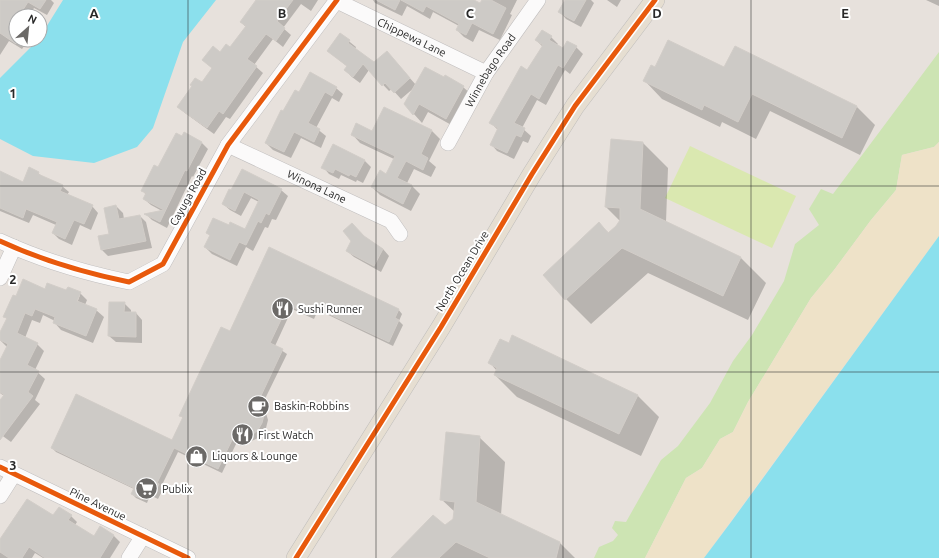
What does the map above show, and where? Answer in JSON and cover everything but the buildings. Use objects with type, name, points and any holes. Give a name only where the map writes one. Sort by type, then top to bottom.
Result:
[{"type":"main road","name":"North Ocean Drive","points":[[296,558],[441,327],[567,118],[584,93],[655,0]]},
{"type":"street","name":"Chippewa Lane","points":[[337,0],[486,73]]},
{"type":"street","name":"Cayuga Road","points":[[0,240],[14,247],[91,274],[129,282],[163,264],[228,145],[337,0]]},
{"type":"street","name":"Winnebago Road","points":[[448,143],[486,73],[538,0]]},
{"type":"street","name":"Winona Lane","points":[[228,145],[391,221],[400,234]]},
{"type":"street","points":[[0,278],[14,247]]},
{"type":"street","name":"Pine Avenue","points":[[0,467],[188,558]]},
{"type":"street","points":[[0,496],[14,474]]},
{"type":"street","points":[[129,558],[142,536]]},
{"type":"green space","points":[[939,52],[939,142],[934,147],[902,155],[896,190],[811,298],[748,402],[733,432],[720,439],[702,468],[686,478],[645,558],[594,558],[599,547],[613,541],[618,535],[612,528],[615,521],[626,522],[661,460],[678,446],[710,403],[733,361],[752,335],[784,281],[795,244],[819,225],[809,209],[821,189],[833,194]]},
{"type":"green space","points":[[690,146],[796,196],[772,248],[665,198]]},
{"type":"sand","points":[[939,142],[939,236],[704,558],[645,558],[686,478],[702,468],[720,439],[733,432],[748,402],[811,298],[896,190],[902,155],[934,147]]},
{"type":"water","points":[[63,0],[216,0],[183,42],[153,128],[137,147],[94,163],[33,156],[0,139],[0,78],[30,48],[48,48],[48,24]]},
{"type":"water","points":[[939,236],[939,558],[704,558],[731,522]]},
{"type":"cycle path","points":[[0,241],[63,265],[129,282],[163,264],[228,145],[337,0]]},
{"type":"cycle path","points":[[296,558],[441,327],[532,174],[575,106],[655,0]]},
{"type":"cycle path","points":[[0,467],[188,558]]},
{"type":"place","name":"Sushi Runner","points":[[283,309]]},
{"type":"place","name":"Baskin-Robbins","points":[[258,406]]},
{"type":"place","name":"First Watch","points":[[243,435]]},
{"type":"place","name":"Liquors & Lounge","points":[[196,456]]},
{"type":"place","name":"Publix","points":[[146,489]]}]
